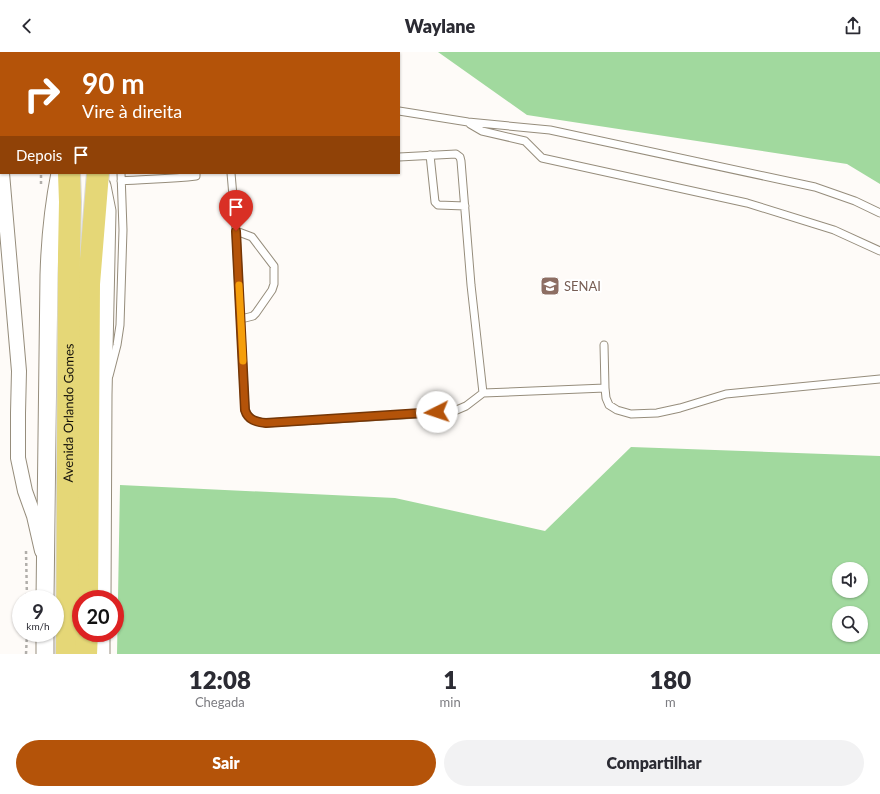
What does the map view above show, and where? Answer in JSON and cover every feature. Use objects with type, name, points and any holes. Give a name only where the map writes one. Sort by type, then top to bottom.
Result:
[{"type":"main road","name":"Avenida Orlando Gomes","points":[[69,174],[69,254],[85,644]]},
{"type":"main road","name":"Avenida Orlando Gomes","points":[[87,590],[89,284],[99,174]]},
{"type":"street","points":[[2,174],[20,371],[18,458],[25,491],[34,516],[44,562]]},
{"type":"street","name":"Avenida Orlando Gomes","points":[[45,590],[50,246],[54,205],[60,174]]},
{"type":"street","name":"Avenida Orlando Gomes","points":[[99,174],[107,211],[103,395],[102,590]]},
{"type":"street","points":[[45,642],[46,654]]},
{"type":"lane","points":[[400,111],[468,122],[550,130],[815,187],[855,200],[880,213]]},
{"type":"lane","points":[[468,122],[482,131],[525,141],[533,148],[536,154],[548,160],[747,203],[834,230],[880,251]]},
{"type":"lane","points":[[400,157],[456,154],[460,157],[471,285],[483,393]]},
{"type":"lane","points":[[430,155],[435,202],[438,205],[465,206]]},
{"type":"lane","points":[[103,395],[112,366],[120,325],[123,230],[121,174]]},
{"type":"lane","points":[[122,181],[144,179],[162,180],[196,176],[196,174]]},
{"type":"lane","points":[[231,174],[236,231],[245,410],[251,420],[266,423],[452,412],[460,410],[483,393],[605,388]]},
{"type":"lane","points":[[236,231],[252,237],[274,266],[274,284],[272,290],[253,316],[241,319]]},
{"type":"lane","points":[[604,345],[606,398],[609,405],[617,410],[631,414],[657,414],[726,394],[880,379]]},
{"type":"path","points":[[26,654],[27,642]]},
{"type":"green space","points":[[438,52],[880,52],[880,184],[847,164],[527,115]]},
{"type":"green space","points":[[631,447],[880,456],[880,654],[117,654],[117,642],[124,642],[124,590],[118,590],[120,485],[395,498],[545,531]]},
{"type":"slow traffic","points":[[239,285],[243,361]]},
{"type":"place","name":"SENAI","points":[[550,286]]},
{"type":"route","points":[[236,231],[245,410],[251,420],[266,423],[437,412]]}]
